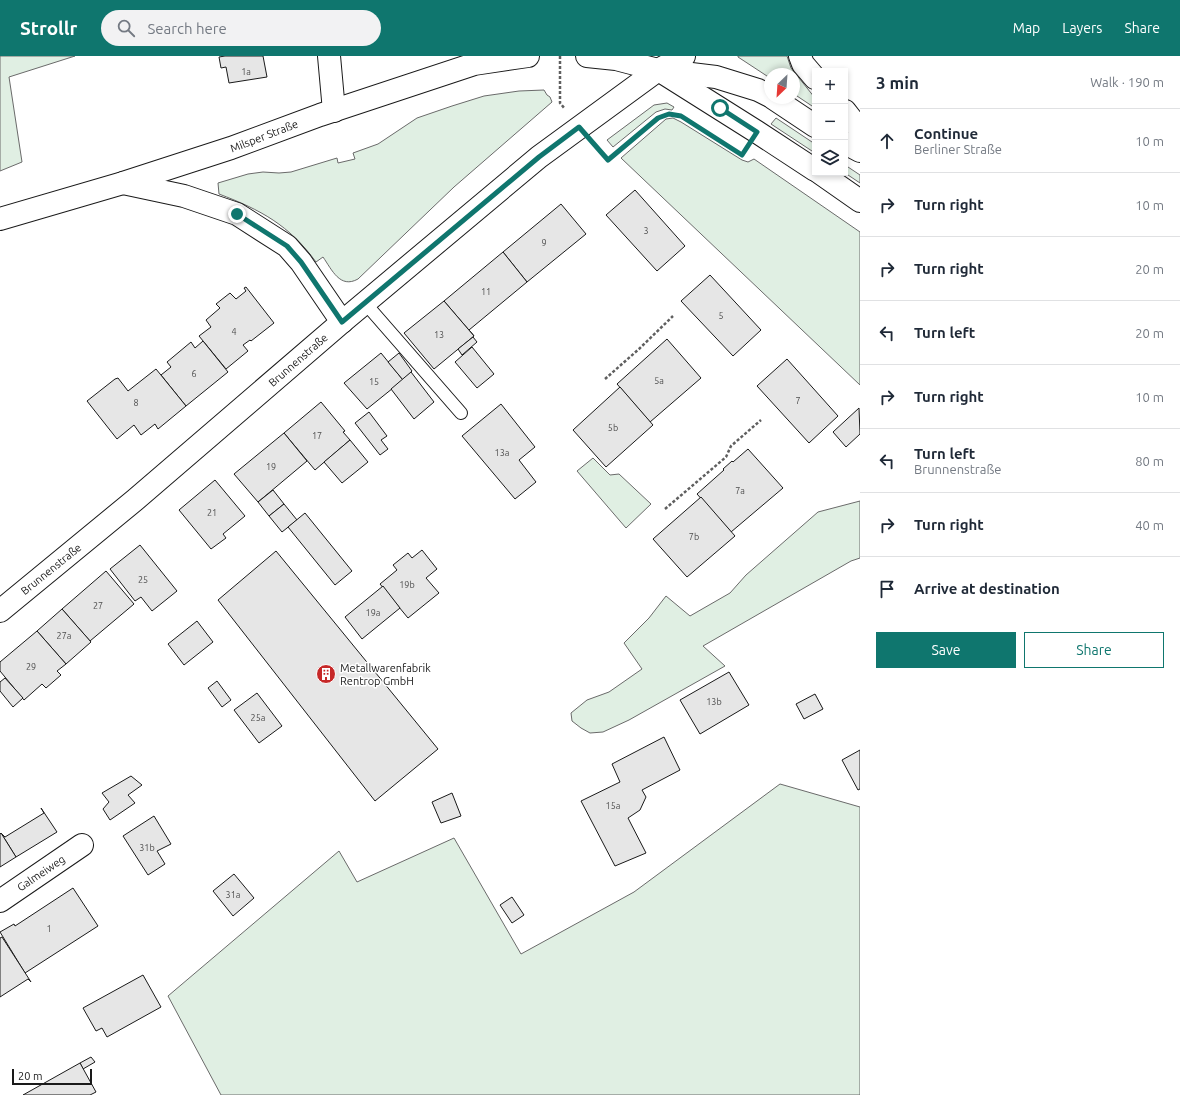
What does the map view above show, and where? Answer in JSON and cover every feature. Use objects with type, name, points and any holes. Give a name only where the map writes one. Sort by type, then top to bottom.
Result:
[{"type":"main road","points":[[329,56],[334,111]]},
{"type":"main road","name":"Milsper Straße","points":[[0,219],[123,183],[231,148],[334,111],[474,64],[528,56]]},
{"type":"main road","points":[[587,56],[616,59],[658,70],[716,77],[764,93]]},
{"type":"main road","name":"Brunnenstraße","points":[[0,611],[135,500],[342,322],[539,157],[658,70],[683,56]]},
{"type":"main road","points":[[800,56],[803,64],[812,74]]},
{"type":"main road","points":[[658,70],[812,168]]},
{"type":"main road","points":[[782,104],[812,124]]},
{"type":"main road","points":[[848,115],[860,130]]},
{"type":"main road","points":[[848,145],[860,151]]},
{"type":"main road","points":[[824,176],[860,201]]},
{"type":"main road","points":[[123,183],[184,196],[237,214],[287,246],[301,262],[342,322]]},
{"type":"main road","name":"Galmeiweg","points":[[0,901],[82,845]]},
{"type":"lane","points":[[365,303],[461,413]]},
{"type":"path","points":[[560,56],[560,103],[608,160],[658,118],[669,114],[681,116],[742,155],[757,132]]},
{"type":"path","points":[[605,378],[639,349],[673,316]]},
{"type":"path","points":[[665,509],[726,457],[731,446],[761,420]]},
{"type":"green space","points":[[0,56],[75,56],[9,77],[22,162],[0,171]]},
{"type":"green space","points":[[787,56],[791,68],[764,68],[764,74],[738,57]]},
{"type":"green space","points":[[800,79],[812,94],[812,106],[800,98]]},
{"type":"green space","points":[[544,90],[552,102],[454,187],[358,279],[352,281],[346,282],[337,277],[323,257],[316,262],[306,249],[285,228],[273,220],[248,206],[219,194],[218,183],[248,174],[263,172],[291,172],[337,158],[338,163],[355,159],[353,153],[378,144],[417,118],[452,106],[484,96],[519,91]]},
{"type":"green space","points":[[667,103],[674,107],[672,110],[665,109],[656,112],[613,147],[607,140],[654,105]]},
{"type":"green space","points":[[673,118],[742,160],[748,162],[754,159],[860,232],[860,385],[621,158],[666,119]]},
{"type":"green space","points":[[776,118],[812,142],[812,151],[771,124]]},
{"type":"green space","points":[[848,167],[860,175],[860,183],[848,175]]},
{"type":"green space","points":[[593,458],[610,475],[619,474],[651,504],[626,528],[577,471]]},
{"type":"green space","points":[[860,501],[860,558],[851,561],[703,646],[725,666],[629,720],[603,732],[590,733],[572,721],[571,713],[587,700],[609,692],[642,669],[624,643],[649,618],[666,596],[690,616],[730,593],[746,575],[818,512]]},
{"type":"green space","points":[[780,784],[860,807],[860,1095],[221,1095],[168,996],[339,851],[357,882],[454,838],[521,954],[634,892]]},
{"type":"building","points":[[263,56],[267,77],[229,83],[226,67],[221,68],[219,57]]},
{"type":"building","points":[[635,190],[685,246],[657,271],[606,215]]},
{"type":"building","points":[[561,204],[586,234],[527,282],[503,252]]},
{"type":"building","points":[[503,252],[527,282],[469,330],[474,336],[444,301]]},
{"type":"building","points":[[710,275],[761,330],[733,356],[681,301]]},
{"type":"building","points":[[246,287],[274,323],[251,341],[250,340],[243,345],[248,351],[226,369],[199,336],[211,327],[206,320],[220,308],[216,304],[230,293],[236,299],[246,291],[244,288]]},
{"type":"building","points":[[444,301],[474,336],[434,369],[404,333]]},
{"type":"building","points":[[473,337],[477,342],[462,355],[458,349]]},
{"type":"building","points":[[667,339],[701,378],[650,422],[617,384]]},
{"type":"building","points":[[203,341],[228,372],[186,406],[161,375],[171,367],[167,362],[191,342],[195,348]]},
{"type":"building","points":[[472,347],[494,374],[477,388],[455,362]]},
{"type":"building","points":[[381,353],[403,380],[367,409],[344,383]]},
{"type":"building","points":[[399,353],[412,371],[403,380],[388,362]]},
{"type":"building","points":[[787,359],[838,416],[809,443],[757,386]]},
{"type":"building","points":[[156,369],[186,406],[158,429],[155,424],[141,435],[134,425],[117,439],[87,401],[118,378],[128,391]]},
{"type":"building","points":[[411,372],[434,402],[414,419],[391,389]]},
{"type":"building","points":[[620,387],[653,425],[606,467],[573,430]]},
{"type":"building","points":[[321,402],[345,431],[343,432],[350,440],[315,470],[284,433]]},
{"type":"building","points":[[501,404],[535,447],[519,460],[536,482],[515,499],[462,436]]},
{"type":"building","points":[[859,408],[860,434],[846,447],[833,432]]},
{"type":"building","points":[[369,412],[387,436],[381,440],[388,449],[380,455],[355,423]]},
{"type":"building","points":[[284,433],[307,461],[258,502],[234,474]]},
{"type":"building","points":[[350,440],[368,462],[342,483],[324,462]]},
{"type":"building","points":[[748,449],[783,488],[731,532],[697,494],[732,461],[733,462]]},
{"type":"building","points":[[215,480],[245,516],[223,534],[226,538],[211,549],[179,510]]},
{"type":"building","points":[[273,490],[284,504],[269,516],[258,502]]},
{"type":"building","points":[[701,497],[735,536],[687,577],[653,539]]},
{"type":"building","points":[[284,504],[297,520],[282,532],[269,516]]},
{"type":"building","points":[[305,513],[352,571],[335,585],[288,527]]},
{"type":"building","points":[[140,545],[177,591],[152,611],[141,597],[135,601],[110,569]]},
{"type":"building","points":[[422,550],[437,569],[426,578],[439,593],[408,618],[380,584],[397,570],[393,565],[408,553],[412,558]]},
{"type":"building","name":"Metallwarenfabrik Rentrop GmbH","points":[[276,551],[438,749],[375,801],[218,600]]},
{"type":"building","points":[[106,571],[134,604],[90,641],[62,609]]},
{"type":"building","points":[[383,586],[400,608],[362,639],[345,617]]},
{"type":"building","points":[[62,609],[91,642],[66,664],[37,631]]},
{"type":"building","points":[[197,621],[213,642],[184,665],[168,644]]},
{"type":"building","points":[[37,631],[66,664],[57,671],[61,675],[46,688],[42,684],[24,700],[0,671],[0,662]]},
{"type":"building","points":[[729,672],[749,705],[700,734],[680,700]]},
{"type":"building","points":[[5,678],[23,698],[13,707],[0,691],[0,682]]},
{"type":"building","points":[[217,681],[231,700],[222,707],[208,688]]},
{"type":"building","points":[[257,693],[282,726],[259,743],[234,710]]},
{"type":"building","points":[[815,694],[823,709],[804,719],[796,704]]},
{"type":"building","points":[[664,737],[680,770],[642,790],[646,797],[640,810],[628,818],[646,853],[615,866],[581,801],[620,782],[612,764]]},
{"type":"building","points":[[860,750],[860,789],[858,790],[842,760]]},
{"type":"building","points":[[131,776],[142,785],[128,795],[135,803],[110,820],[103,809],[109,802],[102,793]]},
{"type":"building","points":[[452,793],[461,816],[441,823],[432,802]]},
{"type":"building","points":[[41,808],[57,832],[16,857],[1,833],[5,837],[44,813]]},
{"type":"building","points":[[154,816],[171,844],[157,851],[165,864],[148,875],[123,836]]},
{"type":"building","points":[[1,833],[16,857],[0,867],[0,834]]},
{"type":"building","points":[[234,874],[254,898],[233,916],[213,891]]},
{"type":"building","points":[[73,888],[98,926],[25,973],[0,932],[14,924],[15,926]]},
{"type":"building","points":[[512,897],[524,915],[512,923],[500,905]]},
{"type":"building","points":[[2,937],[31,982],[28,979],[0,997],[0,938]]},
{"type":"building","points":[[143,975],[161,1007],[107,1037],[102,1028],[96,1031],[83,1008]]},
{"type":"building","points":[[91,1057],[95,1062],[83,1069],[80,1063]]},
{"type":"building","points":[[80,1063],[96,1092],[90,1095],[23,1095]]},
{"type":"place","name":"Metallwarenfabrik Rentrop GmbH","points":[[326,674]]},
{"type":"route","points":[[237,214],[287,246],[301,262],[342,322],[539,157],[579,127],[608,160],[658,118],[669,114],[681,116],[742,155],[757,132],[720,108]]}]
